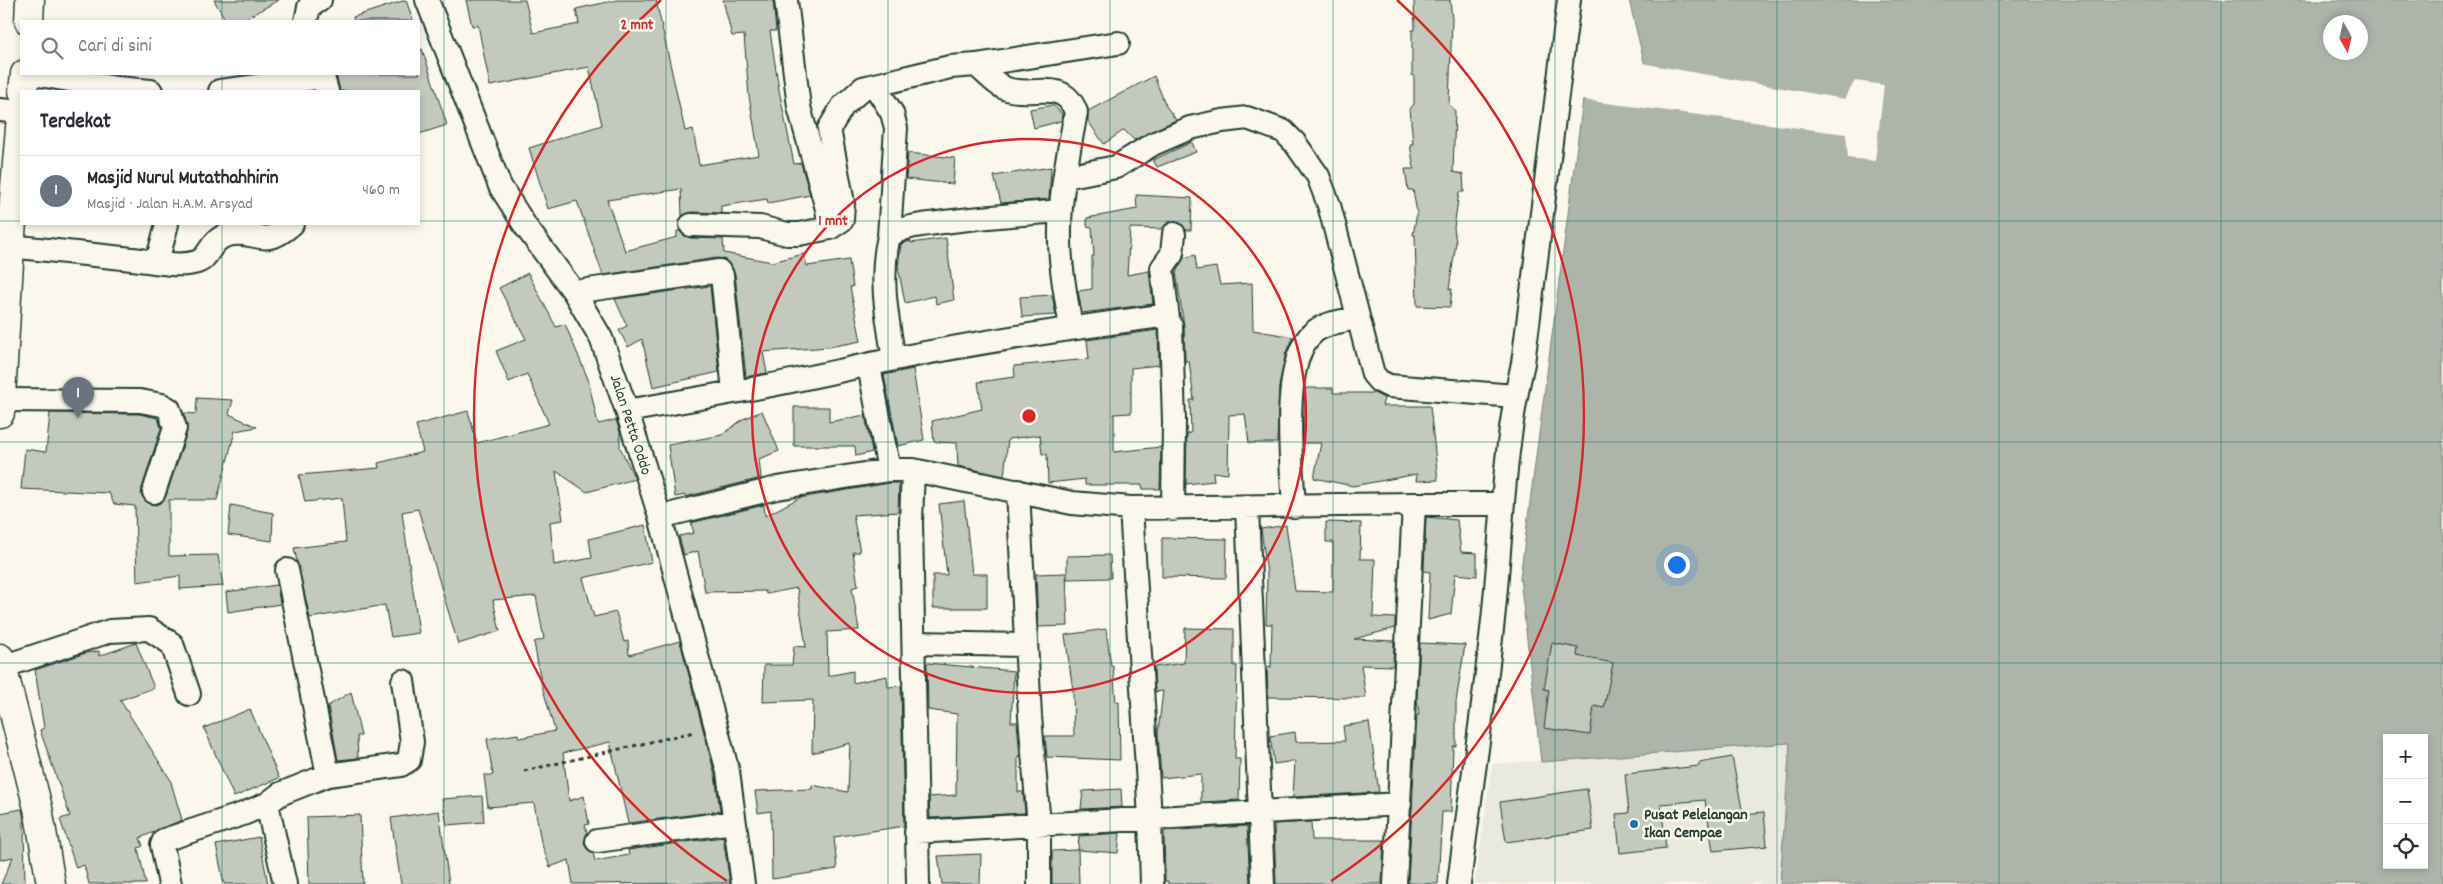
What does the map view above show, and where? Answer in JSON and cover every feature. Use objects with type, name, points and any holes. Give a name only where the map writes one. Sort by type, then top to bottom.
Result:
[{"type":"highway","points":[[29,20],[30,0]]},
{"type":"highway","points":[[23,90],[24,75]]},
{"type":"highway","points":[[0,404],[20,128]]},
{"type":"highway","points":[[1,663],[38,808],[51,884]]},
{"type":"street","points":[[306,20],[309,7],[320,0]]},
{"type":"street","name":"Jalan Petta Oddo","points":[[427,0],[500,186],[526,227],[574,292],[601,338],[628,411],[660,517],[728,772],[733,822],[743,884]]},
{"type":"street","points":[[786,0],[799,107],[827,209],[830,228]]},
{"type":"street","points":[[1465,883],[1494,610],[1502,504],[1515,396],[1523,363],[1569,0]]},
{"type":"street","points":[[691,224],[760,227],[787,234],[799,234],[830,228],[842,220],[843,203],[829,129],[843,106],[863,88],[950,67],[976,65],[1118,43]]},
{"type":"street","points":[[976,65],[1007,89],[1048,91],[1064,94],[1072,103],[1076,112],[1060,211],[1062,269],[1071,328]]},
{"type":"street","points":[[39,75],[140,90]]},
{"type":"street","points":[[230,90],[324,81]]},
{"type":"street","points":[[875,86],[892,113],[896,128],[884,266],[884,291],[894,359]]},
{"type":"street","points":[[0,110],[20,112]]},
{"type":"street","points":[[1065,177],[1116,167],[1153,144],[1190,128],[1222,120],[1247,118],[1283,131],[1295,143],[1318,176],[1336,227],[1357,318],[1373,374],[1379,382],[1390,386],[1515,396]]},
{"type":"street","points":[[888,236],[900,228],[1060,211]]},
{"type":"street","points":[[157,262],[167,225]]},
{"type":"street","points":[[10,246],[179,264],[197,262],[202,259],[217,239],[222,237],[232,234],[272,237],[279,235],[291,225]]},
{"type":"street","points":[[1173,509],[1174,421],[1171,326],[1168,319],[1162,268],[1172,254],[1174,234]]},
{"type":"street","points":[[574,292],[719,271],[722,275],[734,392]]},
{"type":"street","points":[[628,411],[869,366],[894,359],[1071,328],[1161,316],[1168,319]]},
{"type":"street","points":[[1294,507],[1291,454],[1292,374],[1299,355],[1313,333],[1332,324],[1357,318]]},
{"type":"street","points":[[869,366],[889,470]]},
{"type":"street","points":[[0,404],[132,401],[162,405],[169,409],[175,428],[154,492]]},
{"type":"street","points":[[660,517],[778,488],[889,470],[913,470],[1072,503],[1131,508],[1502,504]]},
{"type":"street","points":[[913,470],[911,522],[918,884]]},
{"type":"street","points":[[1018,491],[1026,645],[1040,826],[1039,884]]},
{"type":"street","points":[[1395,884],[1414,504]]},
{"type":"street","points":[[1131,508],[1150,818],[1152,884]]},
{"type":"street","points":[[1247,508],[1263,884]]},
{"type":"street","points":[[287,570],[328,775]]},
{"type":"street","points":[[1,663],[110,631],[149,629],[172,644],[189,694]]},
{"type":"street","points":[[914,643],[1026,645]]},
{"type":"street","points":[[170,884],[162,845],[164,840],[267,804],[280,794],[328,775],[402,765],[409,760],[412,742],[403,681]]},
{"type":"street","points":[[267,804],[285,884]]},
{"type":"street","points":[[916,832],[1400,804]]},
{"type":"street","points":[[597,841],[733,822]]},
{"type":"path","points":[[524,771],[716,727]]},
{"type":"shaded area","points":[[1629,0],[2443,0],[2443,884],[1780,884],[1790,743],[1541,762],[1520,578],[1583,100],[1652,94]]},
{"type":"shaded area","name":"Pusat Pelelangan Ikan Cempae","points":[[1790,743],[1780,884],[1475,884],[1492,764]]},
{"type":"pier","points":[[1641,63],[1844,99],[1855,81],[1884,85],[1875,161],[1848,158],[1846,134],[1583,100],[1583,97],[1649,92]]},
{"type":"building","points":[[214,0],[279,0],[243,20],[225,20]]},
{"type":"building","points":[[406,0],[413,20],[354,20],[353,17]]},
{"type":"building","points":[[466,0],[525,0],[533,33],[579,24],[576,9],[617,0],[656,0],[685,131],[693,129],[699,165],[759,155],[749,96],[744,35],[732,36],[723,0],[773,0],[776,31],[770,31],[779,90],[794,164],[801,163],[810,195],[768,203],[767,199],[721,206],[721,213],[691,212],[682,216],[681,189],[607,200],[625,251],[677,237],[677,231],[680,231],[690,238],[723,239],[724,253],[772,262],[804,254],[807,266],[849,260],[853,287],[850,287],[861,341],[829,347],[763,352],[767,373],[746,377],[735,274],[732,267],[724,259],[717,258],[603,275],[577,201],[548,209],[529,148],[602,125],[589,67],[490,86],[478,25],[472,26]]},
{"type":"building","points":[[1414,0],[1450,0],[1452,19],[1449,104],[1455,111],[1453,172],[1463,174],[1464,192],[1459,192],[1454,228],[1456,243],[1449,289],[1452,289],[1450,307],[1417,306],[1415,235],[1413,235],[1417,213],[1413,190],[1408,190],[1405,169],[1414,169],[1410,144],[1413,144],[1410,109],[1414,104],[1412,30],[1415,30]]},
{"type":"building","points":[[422,49],[447,125],[420,134],[420,90],[340,90],[336,75],[420,75],[420,50]]},
{"type":"building","points":[[1154,76],[1166,106],[1176,120],[1134,140],[1124,130],[1104,144],[1088,121],[1088,111]]},
{"type":"building","points":[[1053,105],[1062,114],[1061,121],[1034,128],[1030,109]]},
{"type":"building","points":[[1192,142],[1196,152],[1157,167],[1153,160]]},
{"type":"building","points":[[908,153],[955,158],[953,184],[906,179]]},
{"type":"building","points":[[1051,167],[1049,199],[1001,203],[994,176]]},
{"type":"building","points":[[1136,195],[1192,198],[1191,230],[1186,230],[1182,224],[1175,221],[1168,222],[1162,229],[1130,228],[1127,275],[1149,271],[1153,304],[1082,313],[1078,291],[1092,289],[1092,256],[1094,256],[1092,227],[1087,226],[1087,218],[1137,209]]},
{"type":"building","points":[[946,238],[954,300],[936,304],[935,296],[905,303],[898,267],[901,244],[911,241],[911,243]]},
{"type":"building","points":[[1195,255],[1197,270],[1216,267],[1220,285],[1252,283],[1253,330],[1293,337],[1286,352],[1279,387],[1277,443],[1249,443],[1245,414],[1229,415],[1228,474],[1213,472],[1214,481],[1186,484],[1187,434],[1191,433],[1190,400],[1194,400],[1189,361],[1185,361],[1184,326],[1176,272],[1184,258]]},
{"type":"building","points":[[528,273],[556,327],[565,324],[588,379],[598,424],[616,420],[620,432],[620,447],[635,479],[587,492],[556,471],[563,520],[550,522],[554,565],[592,558],[589,539],[645,525],[652,562],[583,578],[594,617],[616,612],[624,642],[628,641],[629,655],[680,641],[715,775],[720,811],[628,823],[610,742],[563,753],[569,801],[584,796],[589,824],[585,825],[587,833],[584,843],[587,849],[593,853],[595,861],[629,855],[628,850],[723,837],[730,883],[573,884],[569,860],[550,867],[541,842],[534,803],[488,807],[484,775],[493,775],[487,739],[518,734],[519,738],[555,731],[541,682],[534,642],[544,639],[536,596],[493,600],[500,631],[458,644],[418,509],[402,512],[419,633],[391,637],[385,605],[310,618],[294,548],[346,542],[342,498],[305,502],[299,475],[379,468],[378,463],[423,452],[416,425],[468,411],[477,443],[549,424],[527,374],[509,382],[496,351],[526,339],[499,288]]},
{"type":"building","points":[[710,286],[719,372],[653,387],[642,339],[628,347],[619,330],[627,326],[615,299]]},
{"type":"building","points":[[1052,295],[1056,315],[1022,317],[1020,297]]},
{"type":"building","points":[[1158,330],[1159,365],[1131,368],[1131,413],[1114,414],[1114,452],[1161,447],[1160,489],[1143,489],[1142,485],[1085,485],[1085,479],[1048,483],[1047,454],[1042,454],[1040,435],[1008,439],[1004,476],[958,466],[957,443],[934,442],[932,421],[982,409],[978,382],[1015,377],[1014,366],[1089,359],[1087,340]]},
{"type":"building","points":[[913,369],[924,440],[898,446],[884,375]]},
{"type":"building","points":[[1305,388],[1333,388],[1333,393],[1374,393],[1384,398],[1382,406],[1430,406],[1438,480],[1416,481],[1417,474],[1353,486],[1314,478],[1321,443],[1303,443]]},
{"type":"building","points":[[197,398],[233,400],[229,414],[257,427],[235,431],[217,500],[169,500],[169,556],[218,555],[223,586],[180,589],[180,576],[137,582],[135,506],[114,504],[109,493],[21,489],[25,449],[46,452],[50,413],[139,414],[158,418],[161,428],[141,495],[149,504],[156,505],[162,502],[166,496],[187,432],[184,413],[196,414]]},
{"type":"building","points":[[794,407],[829,407],[829,422],[865,415],[872,452],[856,456],[855,446],[794,446]]},
{"type":"building","points":[[762,411],[779,451],[759,459],[761,478],[685,497],[685,495],[675,497],[668,445],[722,435],[743,419]]},
{"type":"building","points":[[899,483],[898,512],[853,515],[860,552],[853,552],[858,586],[852,588],[859,630],[827,632],[828,676],[853,671],[853,683],[887,676],[888,687],[901,686],[904,826],[834,837],[837,869],[772,879],[771,811],[758,813],[755,791],[812,789],[812,785],[848,792],[850,743],[812,753],[813,700],[763,702],[764,665],[792,665],[794,646],[806,647],[797,588],[766,594],[765,591],[705,592],[698,551],[684,555],[679,536],[694,533],[691,523],[764,505],[765,516],[799,498]]},
{"type":"building","points":[[964,501],[972,574],[987,574],[987,608],[933,608],[933,575],[947,575],[939,504]]},
{"type":"building","points":[[231,505],[273,513],[272,541],[228,535]]},
{"type":"building","points":[[1426,517],[1457,520],[1461,552],[1477,553],[1477,576],[1455,574],[1451,614],[1428,620],[1430,572],[1424,571]]},
{"type":"building","points":[[1326,522],[1361,523],[1360,559],[1375,559],[1373,617],[1395,618],[1395,628],[1354,639],[1394,641],[1393,666],[1361,665],[1366,698],[1268,697],[1267,666],[1271,667],[1272,624],[1266,624],[1267,574],[1261,529],[1286,525],[1295,591],[1333,592],[1333,542],[1326,542]]},
{"type":"building","points":[[1162,538],[1227,539],[1226,578],[1162,577]]},
{"type":"building","points":[[1110,555],[1111,578],[1067,579],[1067,556]]},
{"type":"building","points":[[1066,573],[1068,626],[1038,627],[1036,574]]},
{"type":"building","points":[[277,585],[280,604],[228,612],[226,592]]},
{"type":"building","points":[[1185,628],[1234,629],[1234,666],[1237,666],[1235,759],[1240,759],[1239,800],[1201,802],[1201,774],[1161,778],[1158,733],[1163,691],[1155,692],[1154,667],[1184,663]]},
{"type":"building","points":[[1106,629],[1111,666],[1113,666],[1116,703],[1119,702],[1120,760],[1047,757],[1045,736],[1074,736],[1073,690],[1065,635]]},
{"type":"building","points":[[136,643],[154,688],[120,700],[170,779],[182,820],[140,838],[143,846],[138,848],[146,884],[89,884],[84,865],[76,868],[60,819],[70,816],[40,730],[44,728],[35,670],[86,653],[99,651],[99,656]]},
{"type":"building","points":[[1420,643],[1465,645],[1456,702],[1456,746],[1453,746],[1451,812],[1442,812],[1438,884],[1408,883],[1417,715],[1419,715],[1417,699]]},
{"type":"building","points":[[1552,643],[1578,648],[1577,656],[1613,663],[1604,708],[1594,706],[1590,735],[1544,728],[1549,690],[1544,689]]},
{"type":"building","points":[[927,663],[1014,671],[1011,722],[1017,722],[1020,757],[1018,756],[1018,792],[1023,792],[1025,813],[930,818],[929,797],[956,795],[957,714],[928,710]]},
{"type":"building","points":[[351,692],[361,736],[357,736],[358,758],[338,760],[328,706]]},
{"type":"building","points":[[250,709],[279,778],[234,797],[204,728]]},
{"type":"building","points":[[1369,722],[1379,792],[1293,797],[1295,761],[1274,764],[1270,736],[1295,732],[1296,742],[1345,741],[1343,726]]},
{"type":"building","points":[[1732,757],[1743,814],[1764,812],[1767,846],[1713,851],[1705,800],[1661,804],[1666,848],[1620,853],[1616,814],[1629,813],[1625,774],[1699,766],[1699,763]]},
{"type":"building","points":[[1121,789],[1122,807],[1081,809],[1083,791]]},
{"type":"building","points":[[1587,789],[1593,830],[1506,842],[1500,802]]},
{"type":"building","points":[[482,796],[484,822],[447,825],[442,799]]},
{"type":"building","points":[[22,809],[25,884],[1,884],[13,857],[0,860],[0,813]]},
{"type":"building","points":[[439,811],[449,884],[401,884],[391,818]]},
{"type":"building","points":[[360,815],[363,884],[309,884],[307,817]]},
{"type":"building","points":[[1311,822],[1312,840],[1384,840],[1382,884],[1276,884],[1274,824]]},
{"type":"building","points":[[1247,826],[1250,884],[1168,884],[1168,881],[1165,881],[1164,831]]},
{"type":"building","points":[[1120,833],[1118,853],[1078,850],[1079,836]]},
{"type":"building","points":[[259,837],[268,884],[224,884],[216,845]]},
{"type":"building","points":[[1078,850],[1079,884],[1052,884],[1052,851]]},
{"type":"building","points":[[981,854],[980,884],[942,884],[938,856]]},
{"type":"place","name":"Masjid Nurul Mutathahhirin","points":[[78,418]]},
{"type":"place","name":"Pusat Pelelangan Ikan Cempae","points":[[1634,824]]}]
